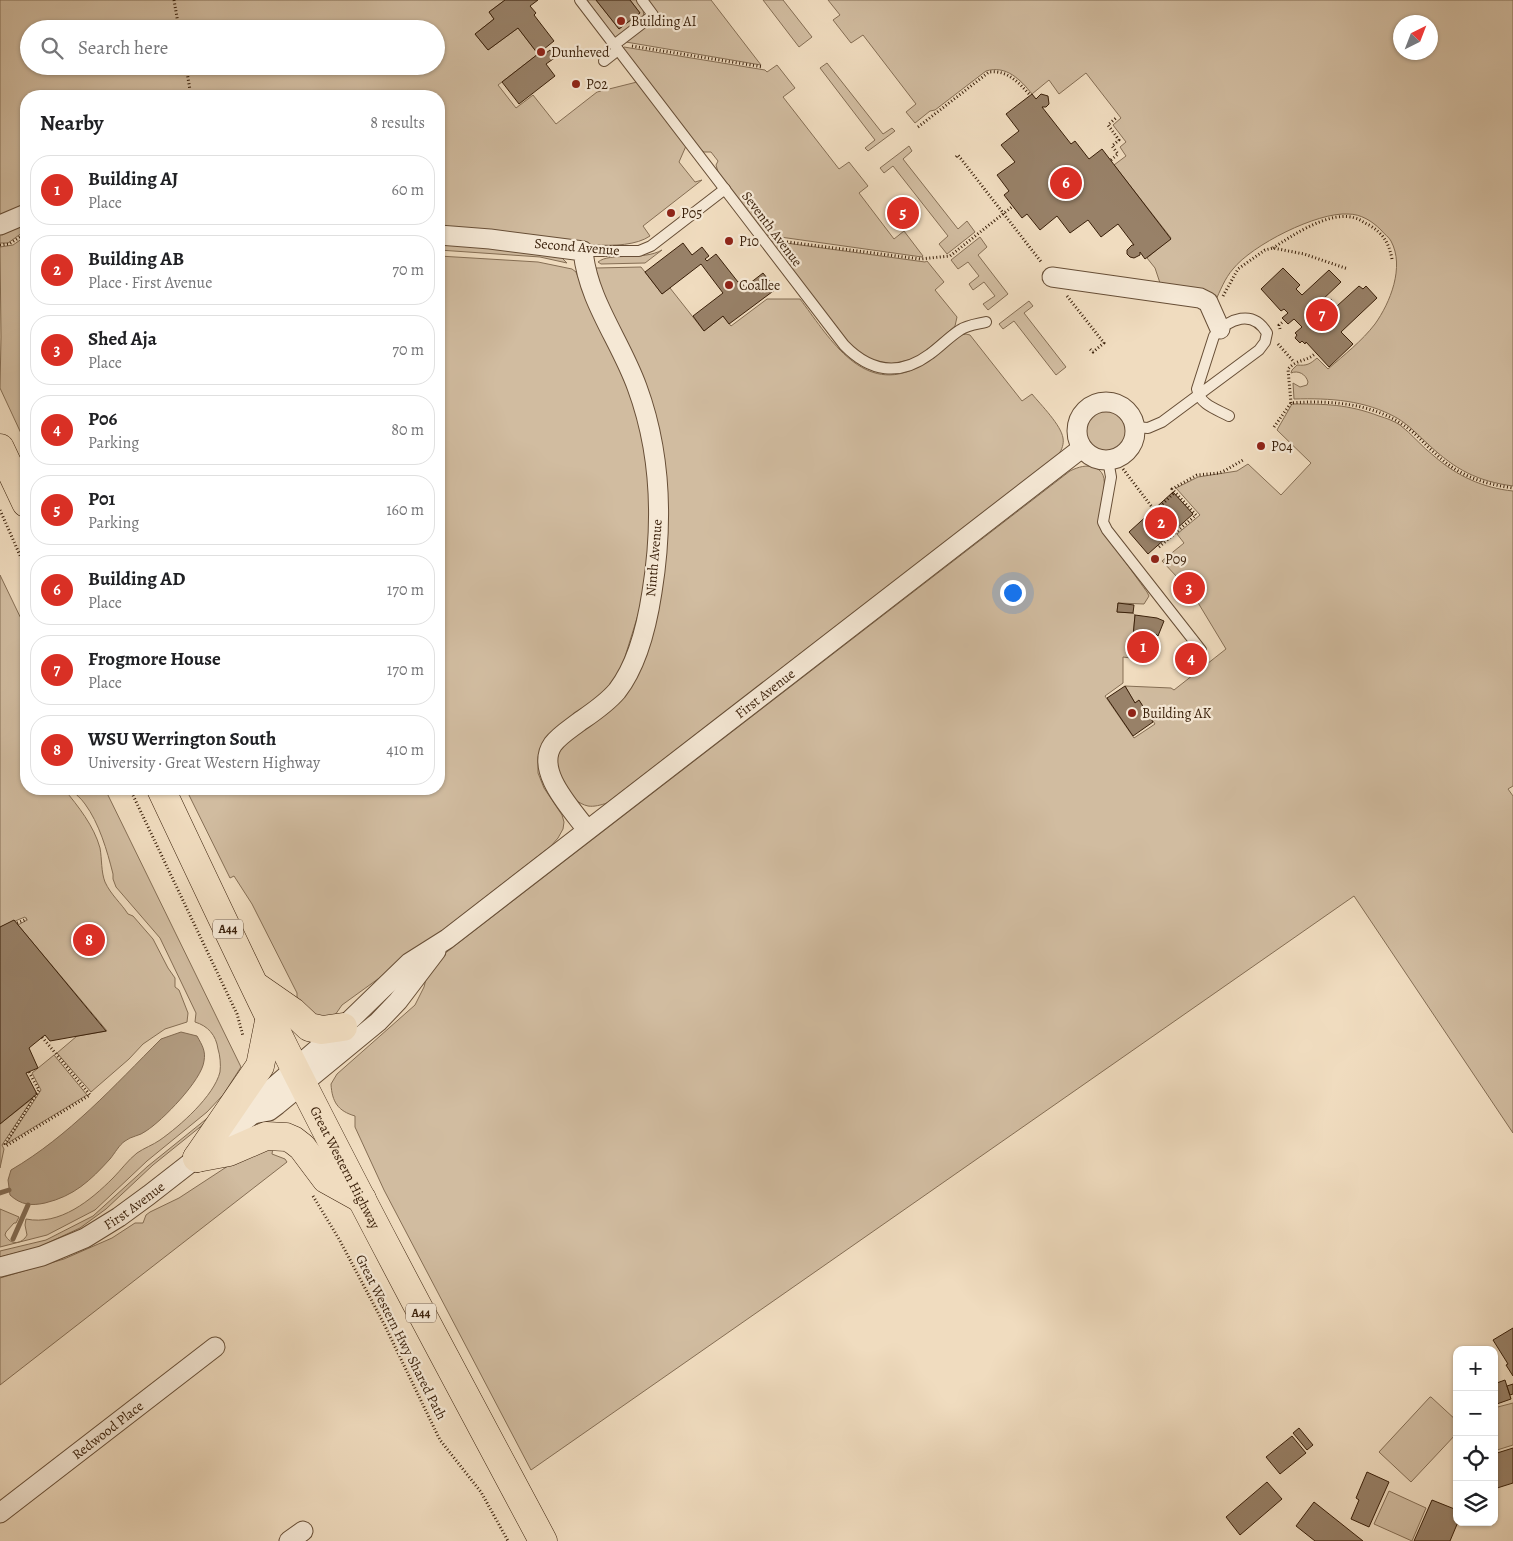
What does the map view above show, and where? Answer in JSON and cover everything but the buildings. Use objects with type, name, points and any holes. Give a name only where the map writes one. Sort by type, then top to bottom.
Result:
[{"type":"highway","points":[[0,448],[20,490]]},
{"type":"highway","name":"Great Western Highway","points":[[164,795],[299,1076],[542,1541]]},
{"type":"highway","points":[[254,985],[293,1012],[309,1026],[322,1030],[343,1027]]},
{"type":"highway","points":[[197,1158],[260,1066],[270,1016]]},
{"type":"highway","points":[[197,1158],[229,1152],[266,1136],[286,1137],[294,1140],[302,1147],[326,1179],[362,1199]]},
{"type":"street","points":[[0,225],[20,217]]},
{"type":"street","name":"Second Avenue","points":[[445,235],[490,239],[583,251]]},
{"type":"street","name":"Ninth Avenue","points":[[583,251],[584,266],[597,303],[637,386],[648,424],[658,485],[658,540],[652,592],[636,654],[628,674],[617,691],[604,704],[564,733],[552,745],[548,759],[549,774],[557,789],[587,830]]},
{"type":"street","points":[[1052,277],[1200,298],[1208,302],[1220,329]]},
{"type":"street","points":[[1108,402],[1121,406],[1130,415],[1134,427],[1134,435],[1130,446],[1125,452],[1112,459],[1094,457],[1082,448],[1077,434],[1077,424],[1084,412],[1095,404],[1108,402]]},
{"type":"street","name":"First Avenue","points":[[0,1267],[42,1256],[84,1238],[119,1217],[252,1114],[269,1111],[343,1027],[409,963],[446,939],[1082,448]]},
{"type":"street","name":"First Avenue","points":[[299,1076],[378,1022],[398,1001],[446,939]]},
{"type":"street","name":"Redwood Place","points":[[0,1513],[215,1347]]},
{"type":"lane","name":"Seventh Avenue","points":[[580,0],[844,346],[855,356],[867,364],[893,369],[906,367],[928,356],[961,329],[986,322]]},
{"type":"lane","points":[[604,61],[616,47],[653,15],[642,0]]},
{"type":"lane","name":"Second Avenue","points":[[583,251],[639,251],[651,246],[725,189]]},
{"type":"lane","points":[[1134,427],[1148,428],[1156,426],[1198,396],[1259,350],[1265,342],[1267,333],[1262,325],[1244,318],[1235,320],[1220,329],[1210,345],[1198,389],[1198,396],[1204,403],[1229,416]]},
{"type":"lane","points":[[1112,459],[1104,522],[1107,530],[1201,650]]},
{"type":"path","points":[[174,0],[178,20]]},
{"type":"path","points":[[616,47],[625,45],[763,67]]},
{"type":"path","points":[[918,126],[989,72],[996,71],[1008,74],[1017,80],[1030,95]]},
{"type":"path","points":[[188,75],[190,90]]},
{"type":"path","points":[[1111,160],[1118,154],[1112,146],[1119,140],[1108,125],[1116,118]]},
{"type":"path","points":[[956,157],[958,155],[1104,343],[1092,352],[1090,349]]},
{"type":"path","points":[[762,238],[920,259],[950,256],[1013,206]]},
{"type":"path","points":[[1223,298],[1238,269],[1264,250],[1273,248],[1306,227],[1333,218],[1354,217],[1375,228],[1389,244],[1392,259]]},
{"type":"path","points":[[0,245],[10,244],[20,238]]},
{"type":"path","points":[[1273,248],[1304,254],[1348,269]]},
{"type":"path","points":[[1284,321],[1279,325],[1276,343],[1294,362]]},
{"type":"path","points":[[1274,427],[1291,403],[1288,369],[1294,362],[1309,358],[1316,352]]},
{"type":"path","points":[[1291,403],[1336,402],[1363,408],[1393,419],[1404,425],[1438,457],[1463,475],[1494,486],[1513,488]]},
{"type":"path","points":[[1112,459],[1155,511],[1175,492]]},
{"type":"path","points":[[1159,548],[1196,515],[1172,489],[1197,475],[1219,473],[1243,460]]},
{"type":"path","points":[[0,510],[20,555]]},
{"type":"path","points":[[133,795],[237,1014],[244,1039]]},
{"type":"path","points":[[17,923],[27,919]]},
{"type":"path","points":[[29,1072],[38,1090],[4,1144],[6,1146],[90,1095],[42,1038]]},
{"type":"path","name":"Great Western Hwy Shared Path","points":[[311,1194],[339,1240],[384,1324],[440,1440],[481,1492],[508,1541]]},
{"type":"shaded area","points":[[0,0],[505,0],[489,12],[494,19],[475,34],[488,50],[518,28],[538,54],[498,85],[516,108],[533,95],[556,124],[597,92],[637,82],[686,146],[679,162],[695,182],[702,180],[643,226],[650,236],[625,244],[592,245],[445,229],[445,90],[20,90],[20,210],[0,218]]},
{"type":"shaded area","points":[[587,0],[596,0],[619,29],[640,13],[630,0],[636,0],[643,9],[644,18],[616,39]]},
{"type":"shaded area","points":[[648,0],[711,0],[761,65],[626,42],[660,16]]},
{"type":"shaded area","points":[[763,0],[783,0],[812,37],[799,47]]},
{"type":"shaded area","points":[[828,0],[1513,0],[1513,486],[1488,481],[1458,468],[1439,454],[1406,424],[1385,412],[1347,401],[1294,399],[1293,383],[1300,387],[1307,385],[1308,382],[1304,375],[1299,372],[1291,373],[1292,370],[1297,365],[1308,364],[1317,358],[1328,369],[1353,348],[1370,330],[1386,306],[1396,273],[1395,251],[1389,238],[1370,221],[1353,214],[1335,215],[1320,218],[1286,232],[1242,260],[1228,276],[1215,302],[1160,283],[1155,268],[1147,258],[1171,238],[1114,165],[1126,156],[1120,147],[1126,142],[1113,125],[1121,118],[1086,73],[1059,94],[1049,80],[1032,94],[1023,83],[1006,72],[1000,70],[986,71],[915,123],[906,112],[916,104],[863,35],[851,43],[833,20],[840,15]]},
{"type":"shaded area","points":[[624,47],[765,70],[767,72],[777,65],[795,88],[783,97],[839,169],[849,162],[868,186],[859,193],[894,239],[904,231],[923,256],[766,235],[718,172],[716,165],[718,161],[711,152],[704,152],[700,149]]},
{"type":"shaded area","points":[[827,63],[883,134],[892,128],[895,131],[868,151],[865,148],[875,140],[820,68]]},
{"type":"shaded area","points":[[909,146],[912,151],[903,159],[958,229],[967,221],[975,232],[947,254],[939,244],[948,236],[893,166],[884,173],[880,168]]},
{"type":"shaded area","points":[[20,224],[20,234],[8,243],[0,243],[0,232]]},
{"type":"shaded area","points":[[980,237],[987,247],[978,255],[1008,294],[988,310],[983,304],[995,296],[984,282],[973,290],[969,284],[979,276],[968,262],[958,269],[951,260]]},
{"type":"shaded area","points":[[20,240],[20,431],[0,388],[0,247],[13,245]]},
{"type":"shaded area","points":[[771,241],[927,261],[944,282],[935,290],[957,317],[955,326],[922,354],[913,359],[890,364],[868,359],[849,346]]},
{"type":"shaded area","points":[[445,242],[559,255],[567,263],[540,257],[445,250]]},
{"type":"shaded area","points":[[662,250],[645,263],[601,264],[598,262],[610,257],[646,255]]},
{"type":"shaded area","points":[[445,256],[538,262],[572,269],[576,272],[634,404],[649,467],[651,525],[642,602],[624,660],[617,675],[602,696],[549,734],[538,757],[538,773],[544,788],[562,815],[564,822],[563,829],[558,838],[551,846],[411,955],[342,1005],[335,1015],[320,1020],[297,1000],[297,993],[252,904],[234,876],[230,878],[189,795],[445,795]]},
{"type":"shaded area","points":[[641,267],[662,294],[670,288],[704,331],[723,316],[731,326],[767,299],[800,299],[834,343],[847,356],[861,367],[877,374],[895,375],[914,369],[932,358],[961,335],[970,335],[1022,401],[1032,394],[1059,427],[1063,442],[1059,454],[607,803],[598,806],[588,806],[575,799],[564,786],[558,770],[558,755],[564,745],[620,696],[665,514],[616,327],[594,270],[596,268]]},
{"type":"shaded area","points":[[1029,301],[1033,306],[1024,313],[1066,367],[1056,375],[1014,321],[1003,329],[999,324]]},
{"type":"shaded area","points":[[1292,404],[1346,407],[1395,422],[1443,463],[1461,475],[1481,484],[1513,491],[1513,786],[1508,789],[1513,796],[1513,1133],[1354,896],[531,1470],[384,1190],[355,1127],[355,1116],[340,1108],[335,1101],[331,1084],[337,1074],[415,1005],[424,987],[428,971],[439,958],[1070,471],[1079,467],[1093,467],[1101,472],[1104,478],[1104,486],[1099,520],[1100,527],[1149,596],[1144,604],[1118,603],[1117,612],[1133,613],[1135,615],[1131,658],[1123,657],[1123,683],[1105,696],[1134,738],[1155,724],[1139,701],[1135,703],[1125,686],[1171,688],[1174,690],[1226,649],[1197,601],[1204,594],[1185,572],[1178,578],[1162,561],[1184,543],[1177,534],[1200,515],[1176,488],[1198,477],[1237,471],[1248,464],[1281,495],[1311,463],[1277,430]]},
{"type":"shaded area","points":[[1106,410],[1121,416],[1127,431],[1121,446],[1106,452],[1091,446],[1085,431],[1091,416]]},
{"type":"shaded area","points":[[0,575],[20,617],[20,795],[69,795],[80,809],[90,824],[100,848],[103,874],[107,887],[128,914],[133,916],[153,939],[175,978],[175,987],[179,990],[188,1013],[187,1022],[165,1029],[143,1044],[129,1059],[91,1092],[57,1053],[77,1036],[107,1031],[18,925],[27,920],[25,917],[0,927]]},
{"type":"shaded area","points":[[77,795],[108,795],[241,1067],[223,1095],[207,1112],[147,1161],[95,1210],[47,1235],[0,1247],[0,1209],[19,1217],[5,1235],[10,1241],[19,1242],[27,1235],[26,1219],[51,1219],[74,1209],[95,1195],[137,1153],[160,1140],[186,1119],[211,1091],[220,1072],[219,1054],[213,1035],[204,1026],[195,1022],[196,1013],[160,938],[116,887],[102,837],[90,811]]},
{"type":"shaded area","points":[[181,1032],[197,1036],[204,1051],[204,1061],[202,1069],[189,1089],[162,1119],[144,1133],[130,1138],[123,1143],[110,1159],[81,1187],[65,1196],[45,1203],[31,1204],[22,1203],[10,1195],[8,1180],[11,1170],[32,1157],[72,1126],[161,1039]]},
{"type":"shaded area","points":[[54,1055],[87,1095],[6,1144],[41,1090],[32,1073]]},
{"type":"shaded area","points":[[33,1098],[2,1145],[4,1149],[0,1168],[0,1124]]},
{"type":"shaded area","points":[[215,1115],[153,1165],[106,1209],[80,1228],[39,1247],[0,1257],[0,1251],[46,1240],[93,1216],[148,1166],[210,1116]]},
{"type":"shaded area","points":[[273,1147],[272,1154],[285,1159],[287,1162],[0,1385],[0,1278],[64,1259],[112,1238],[135,1223],[143,1223],[146,1215],[150,1212],[179,1198],[231,1164]]},
{"type":"shaded area","points":[[1430,1397],[1453,1417],[1453,1437],[1411,1482],[1379,1452]]},
{"type":"shaded area","points":[[1513,1403],[1513,1445],[1498,1450],[1498,1436],[1498,1407]]},
{"type":"shaded area","points":[[1389,1491],[1426,1508],[1412,1541],[1374,1524]]},
{"type":"waterway","points":[[0,1193],[9,1190]]},
{"type":"waterway","points":[[13,1239],[28,1205]]},
{"type":"place","name":"Building AI","points":[[621,21]]},
{"type":"place","name":"Dunheved","points":[[541,52]]},
{"type":"place","name":"P02","points":[[576,84]]},
{"type":"place","name":"Building AD","points":[[1066,183]]},
{"type":"place","name":"P05","points":[[671,213]]},
{"type":"place","name":"P01","points":[[903,213]]},
{"type":"place","name":"P10","points":[[729,241]]},
{"type":"place","name":"Coallee","points":[[729,285]]},
{"type":"place","name":"Frogmore House","points":[[1322,315]]},
{"type":"place","name":"P04","points":[[1261,446]]},
{"type":"place","name":"Building AB","points":[[1161,523]]},
{"type":"place","name":"P09","points":[[1155,559]]},
{"type":"place","name":"Shed Aja","points":[[1189,588]]},
{"type":"place","name":"Building AJ","points":[[1143,647]]},
{"type":"place","name":"P06","points":[[1191,659]]},
{"type":"place","name":"Building AK","points":[[1132,713]]},
{"type":"place","name":"WSU Werrington South","points":[[89,940]]}]
